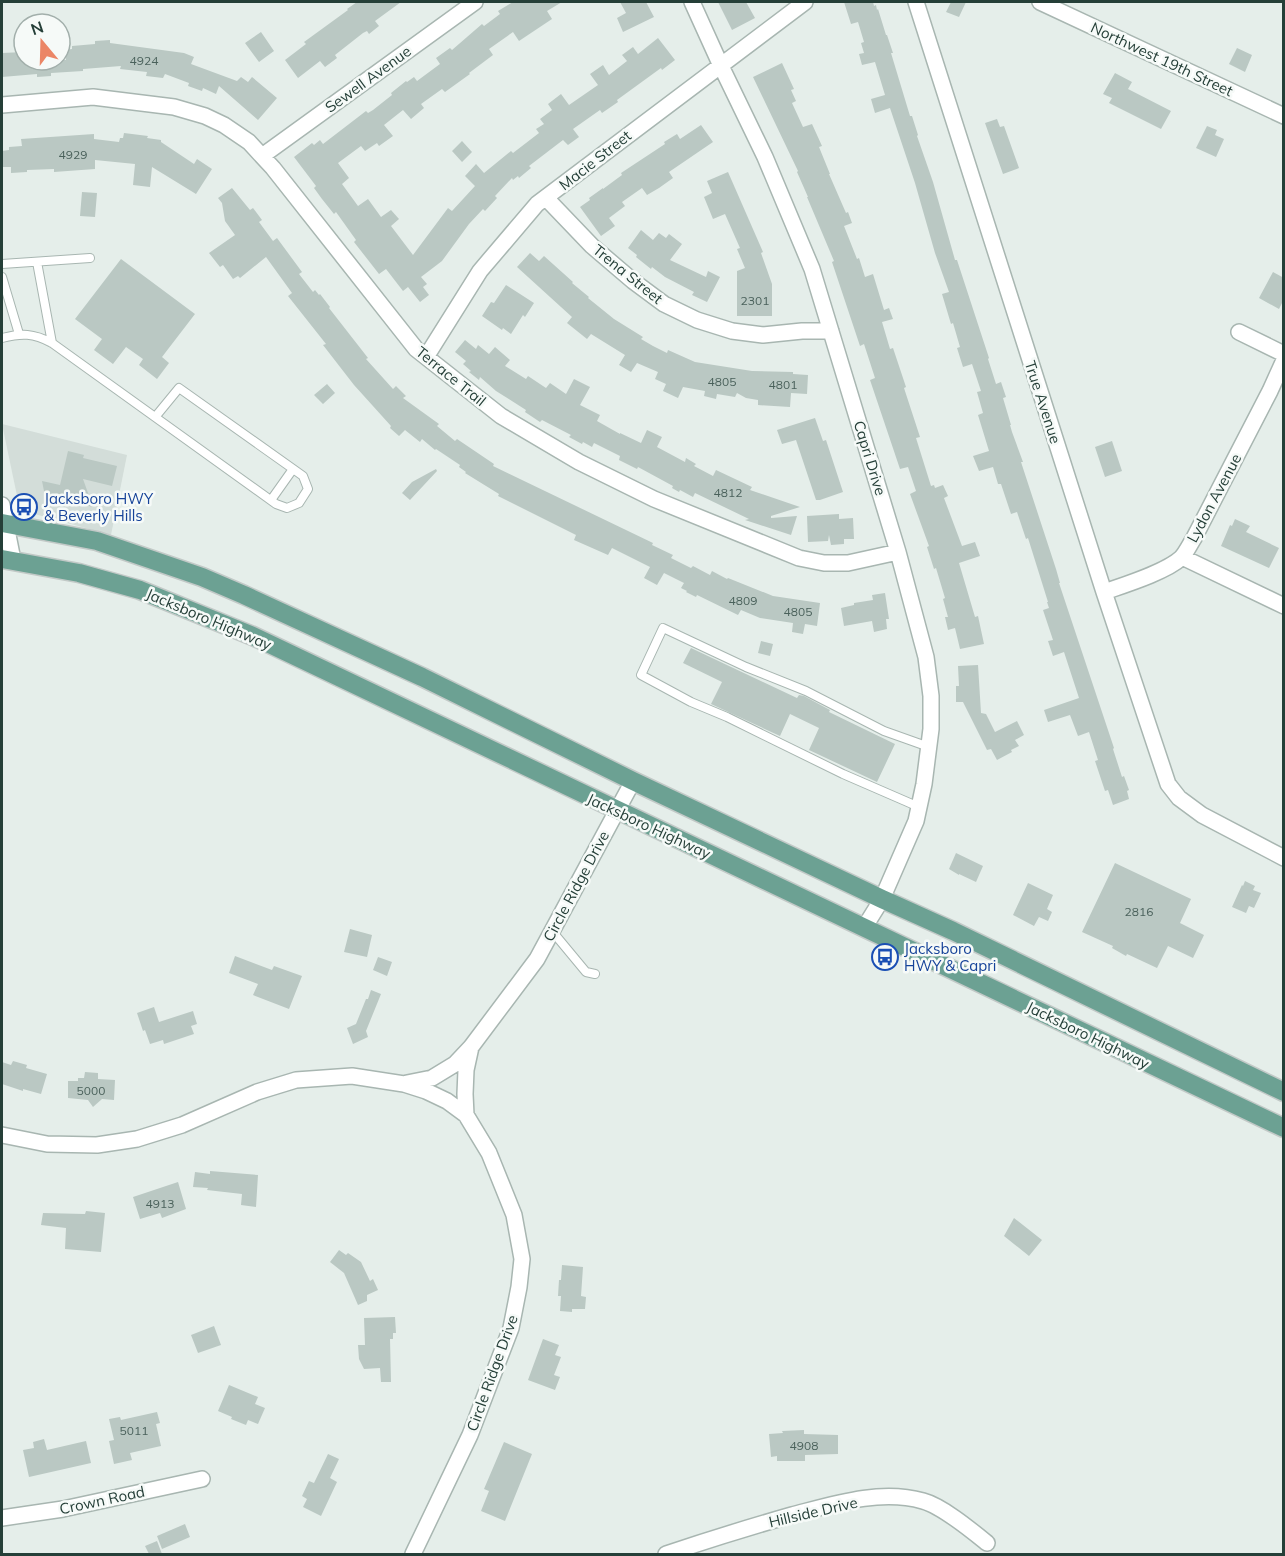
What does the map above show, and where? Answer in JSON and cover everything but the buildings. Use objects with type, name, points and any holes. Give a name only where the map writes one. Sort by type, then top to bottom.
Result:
[{"type":"main road","points":[[4,523],[97,541],[202,577],[422,677],[633,781],[953,931],[1284,1092]]},
{"type":"main road","name":"Jacksboro Highway","points":[[7,559],[78,573],[140,590],[253,636],[1284,1128]]},
{"type":"street","name":"Sewell Avenue","points":[[262,156],[475,2]]},
{"type":"street","name":"Capri Drive","points":[[692,2],[765,157],[812,269],[898,552],[926,657],[931,696],[931,729],[924,784],[916,821],[882,899],[864,928]]},
{"type":"street","name":"Macie Street","points":[[426,357],[480,271],[537,204],[640,124],[805,2]]},
{"type":"street","name":"True Avenue","points":[[916,2],[1104,592],[1168,784],[1179,798],[1202,815],[1284,858]]},
{"type":"street","name":"Northwest 19th Street","points":[[1040,2],[1284,116]]},
{"type":"street","name":"Terrace Trail","points":[[2,105],[93,98],[174,107],[205,116],[224,125],[249,142],[273,168],[416,349],[501,416],[579,462],[654,499],[799,558],[824,563],[849,563],[898,552]]},
{"type":"street","name":"Trena Street","points":[[546,198],[592,246],[633,281],[664,304],[697,320],[732,331],[762,335],[831,331]]},
{"type":"street","points":[[1239,332],[1284,354]]},
{"type":"street","name":"Lydon Avenue","points":[[1104,592],[1146,577],[1182,557],[1270,391],[1284,360]]},
{"type":"street","points":[[2,505],[7,559]]},
{"type":"street","points":[[1182,557],[1284,606]]},
{"type":"street","name":"Circle Ridge Drive","points":[[404,1084],[432,1078],[455,1064],[471,1047],[537,959],[633,781]]},
{"type":"street","name":"Circle Ridge Drive","points":[[413,1554],[470,1435],[511,1328],[519,1287],[522,1259],[514,1215],[489,1153],[466,1115],[466,1070],[471,1047]]},
{"type":"street","points":[[2,1135],[47,1144],[97,1144],[137,1139],[182,1125],[257,1092],[296,1080],[352,1076],[404,1084],[426,1091],[447,1101],[466,1115]]},
{"type":"street","name":"Crown Road","points":[[2,1518],[63,1509],[202,1479]]},
{"type":"street","name":"Hillside Drive","points":[[666,1554],[737,1530],[840,1503],[893,1496],[924,1501],[932,1505],[973,1531],[987,1543]]},
{"type":"lane","points":[[2,264],[90,258]]},
{"type":"lane","points":[[37,262],[52,343]]},
{"type":"lane","points":[[2,277],[19,334]]},
{"type":"lane","points":[[2,338],[19,334],[40,337],[52,343],[276,504],[287,508],[299,503],[308,489],[303,476],[179,388],[156,416]]},
{"type":"lane","points":[[271,500],[293,469]]},
{"type":"lane","points":[[919,807],[843,774],[691,702],[641,675],[663,628],[746,667],[806,691],[884,731],[928,747]]},
{"type":"lane","points":[[552,931],[586,972],[595,974]]},
{"type":"shaded area","points":[[2,424],[127,455],[111,535],[20,510]]},
{"type":"place","name":"Jacksboro HWY & Beverly Hills","points":[[24,507]]},
{"type":"place","name":"Jacksboro HWY & Capri","points":[[885,957]]}]
